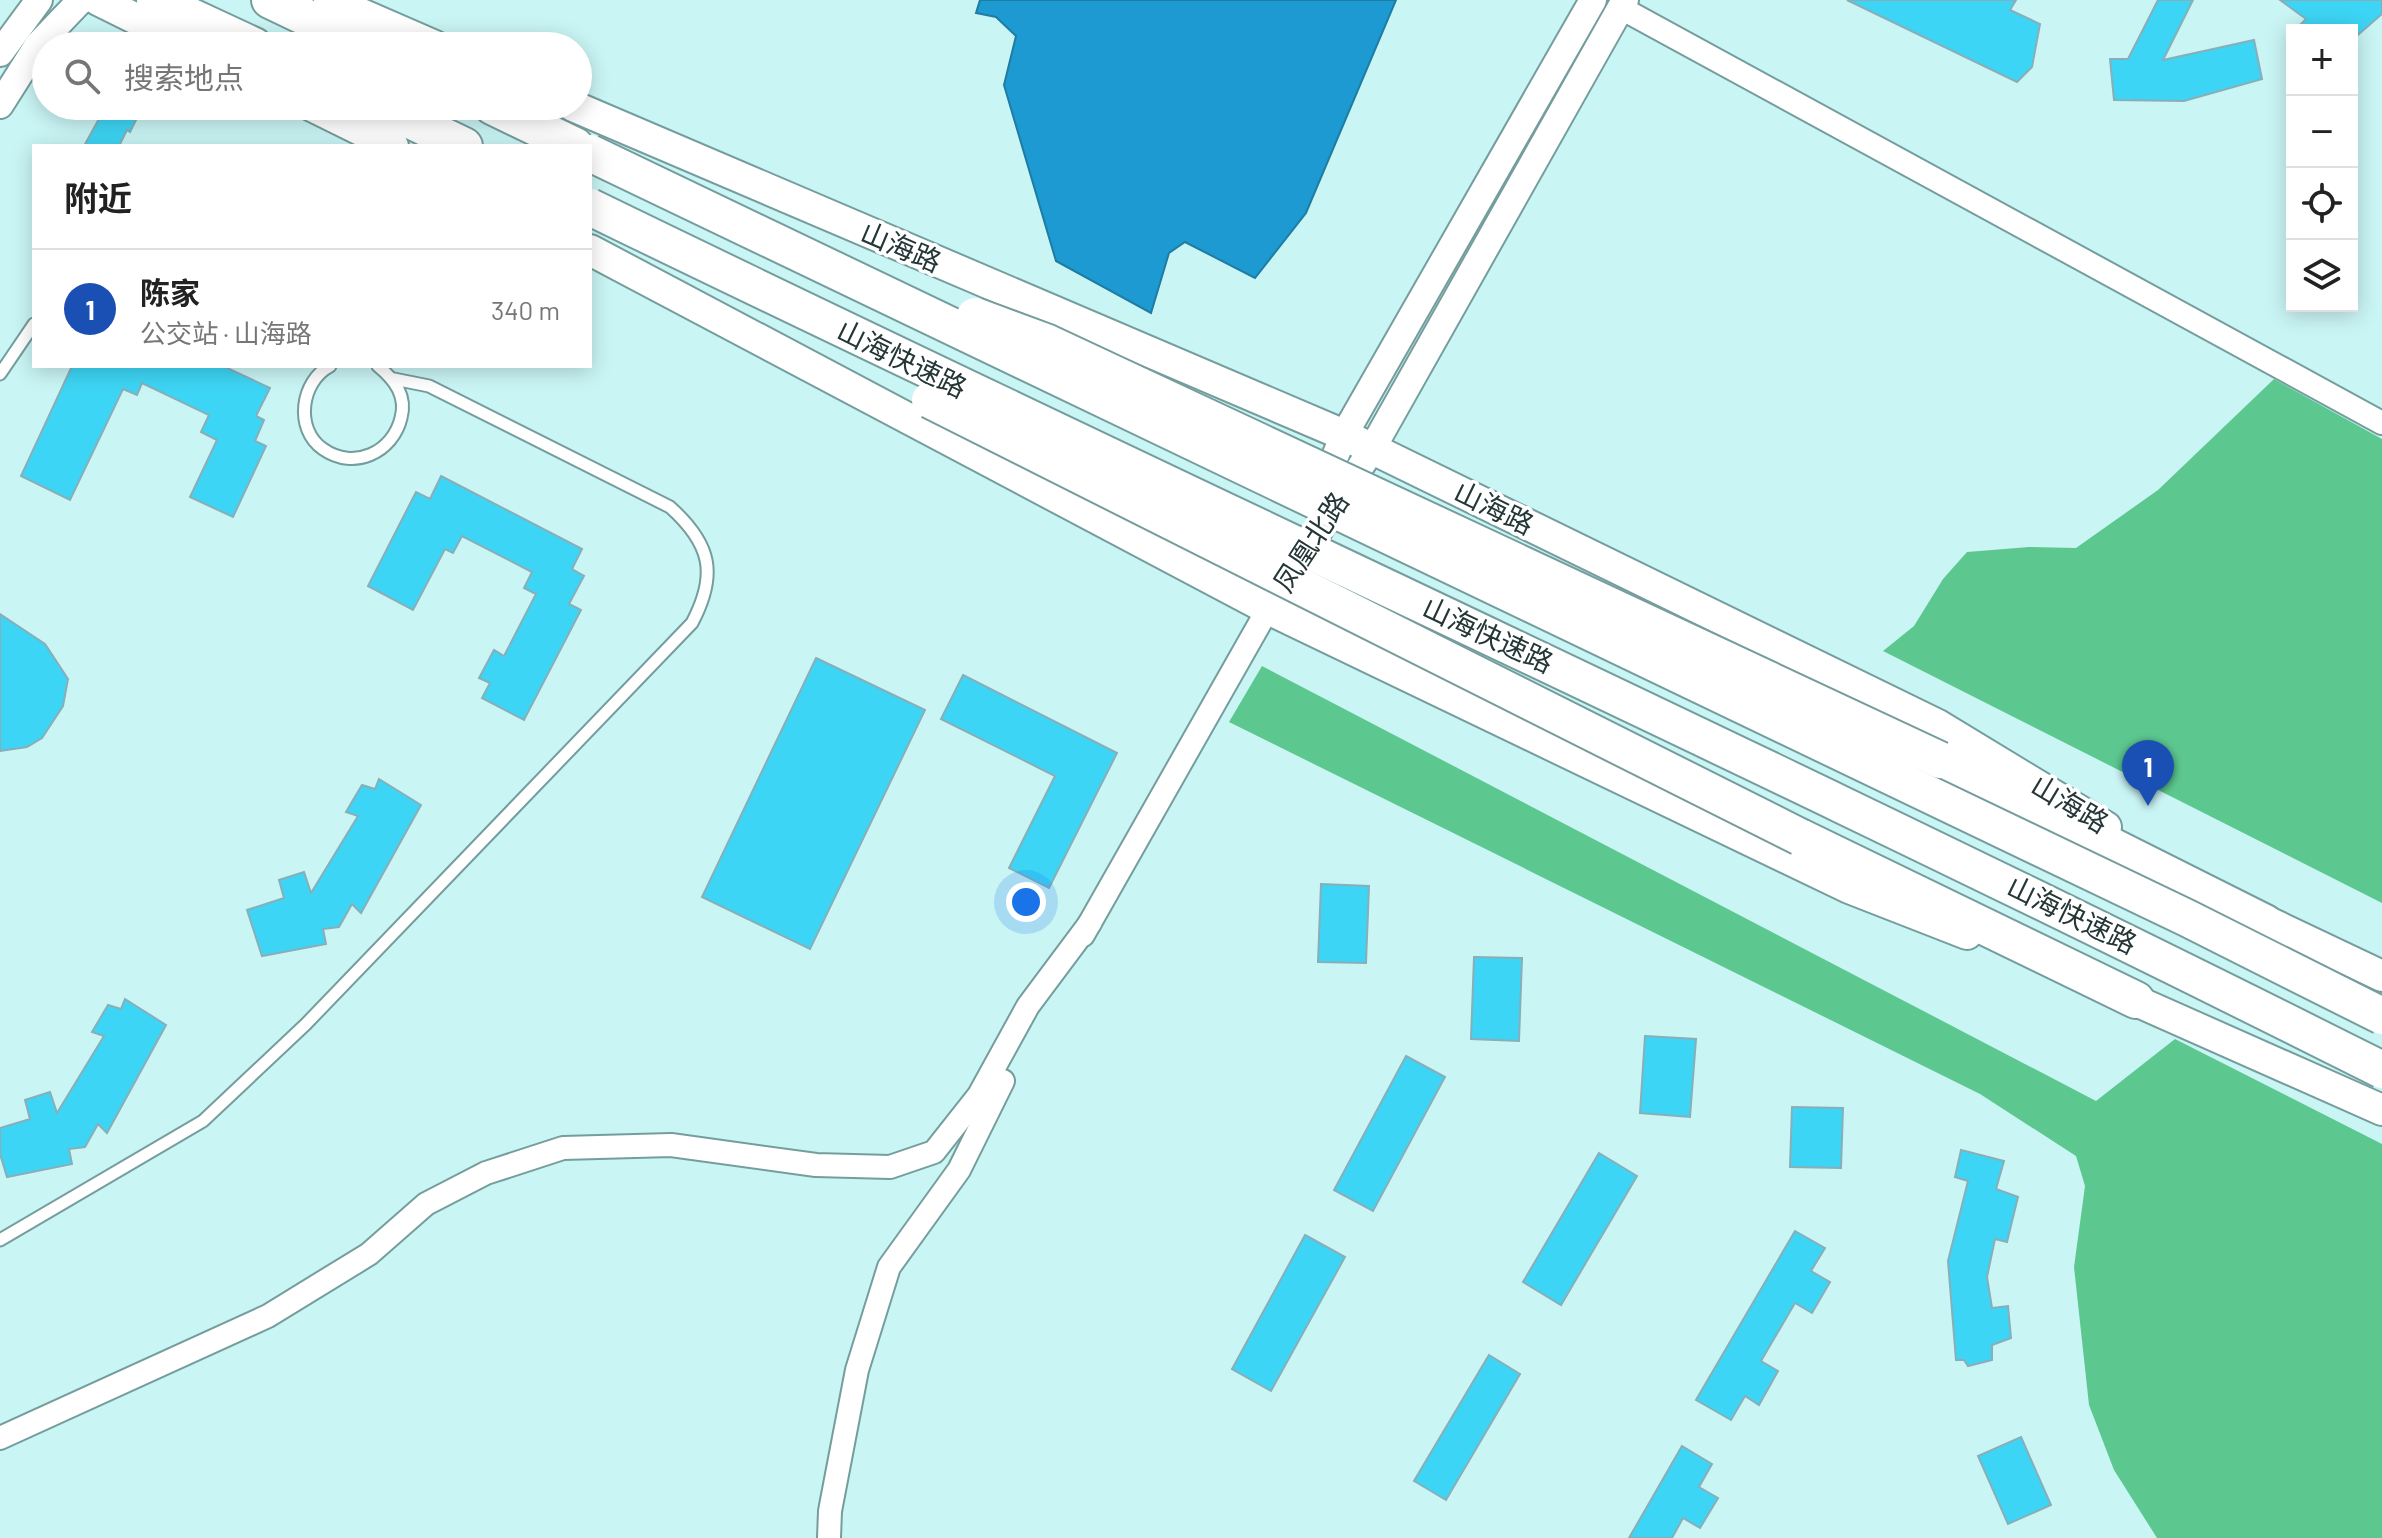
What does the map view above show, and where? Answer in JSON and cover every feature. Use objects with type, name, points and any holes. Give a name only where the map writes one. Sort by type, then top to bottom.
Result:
[{"type":"highway","points":[[155,0],[224,32]]},
{"type":"highway","points":[[270,0],[337,32]]},
{"type":"highway","points":[[410,120],[454,141]]},
{"type":"highway","points":[[521,120],[571,144]]},
{"type":"highway","name":"山海快速路","points":[[592,154],[2187,918],[2382,1016]]},
{"type":"highway","name":"山海快速路","points":[[592,208],[977,395],[1776,771],[2382,1070]]},
{"type":"highway","points":[[592,218],[842,356],[1800,837],[2136,1000]]},
{"type":"highway","points":[[775,243],[1048,343],[1940,760],[2265,923]]},
{"type":"main road","points":[[98,0],[163,32]]},
{"type":"main road","points":[[329,0],[403,32]]},
{"type":"main road","name":"山海路","points":[[592,114],[1344,435],[1938,725],[2265,923],[2382,976]]},
{"type":"main road","points":[[340,120],[389,144]]},
{"type":"main road","points":[[592,251],[1268,609],[1849,888],[2136,1000],[2382,1110]]},
{"type":"street","points":[[0,53],[39,0]]},
{"type":"street","points":[[50,32],[81,0]]},
{"type":"street","name":"凤凰北路","points":[[1268,609],[1344,435],[1593,0]]},
{"type":"street","points":[[1623,4],[2382,423]]},
{"type":"street","name":"凤凰北路","points":[[1268,609],[1372,449],[1623,4]]},
{"type":"street","points":[[0,105],[32,54]]},
{"type":"street","points":[[829,1538],[830,1511],[857,1370],[889,1267],[959,1170],[1015,1057],[1268,609]]},
{"type":"street","points":[[0,1438],[268,1316],[369,1254],[426,1204],[486,1173],[563,1148],[671,1145],[816,1165],[890,1167],[934,1152],[979,1095],[1028,1006],[1090,923]]},
{"type":"lane","points":[[0,374],[32,327]]},
{"type":"lane","points":[[326,368],[318,372],[304,397],[306,426],[323,449],[349,459],[377,454],[397,434],[404,406],[394,379]]},
{"type":"lane","points":[[0,1240],[203,1121],[306,1024],[692,623],[705,599],[709,573],[706,554],[686,521],[670,507],[429,386],[394,379],[380,368]]},
{"type":"green space","points":[[2274,379],[2382,439],[2382,903],[1883,651],[1914,626],[1943,579],[1967,552],[2029,547],[2076,548],[2158,490]]},
{"type":"green space","points":[[1262,666],[2096,1101],[2175,1039],[2382,1144],[2382,1538],[2157,1538],[2114,1470],[2089,1405],[2074,1267],[2085,1186],[2076,1156],[1980,1094],[1229,722]]},
{"type":"water","points":[[980,0],[1396,0],[1306,213],[1255,278],[1185,242],[1169,253],[1151,313],[1056,261],[1004,85],[1016,36],[996,17],[976,13]]},
{"type":"building","points":[[1847,0],[2016,0],[2010,10],[2040,24],[2032,67],[2017,82]]},
{"type":"building","points":[[2158,0],[2193,0],[2163,60],[2254,40],[2262,79],[2184,101],[2114,100],[2110,59],[2128,59]]},
{"type":"building","points":[[2280,0],[2382,0],[2382,14],[2358,35],[2358,24],[2301,24],[2306,19]]},
{"type":"building","points":[[98,120],[136,120],[120,144],[85,144]]},
{"type":"building","points":[[71,368],[227,368],[270,388],[256,416],[264,420],[255,441],[266,446],[233,517],[190,497],[217,440],[201,432],[209,415],[142,383],[137,395],[123,389],[70,500],[21,476]]},
{"type":"building","points":[[441,476],[582,549],[572,569],[584,576],[569,604],[581,610],[524,720],[482,698],[490,683],[479,678],[494,650],[504,656],[536,594],[524,588],[532,572],[462,536],[453,553],[445,549],[413,610],[368,586],[416,492],[430,499]]},
{"type":"building","points":[[0,614],[45,644],[68,679],[63,706],[42,738],[27,747],[0,751]]},
{"type":"building","points":[[816,658],[925,710],[810,949],[702,897]]},
{"type":"building","points":[[963,675],[1117,753],[1049,888],[1009,868],[1055,776],[941,719]]},
{"type":"building","points":[[379,779],[421,805],[361,913],[352,904],[339,927],[323,929],[326,944],[262,956],[247,910],[284,898],[279,880],[304,872],[311,893],[358,816],[346,812],[362,785],[375,789]]},
{"type":"building","points":[[1321,884],[1369,886],[1366,963],[1318,962]]},
{"type":"building","points":[[1474,957],[1522,958],[1519,1041],[1471,1039]]},
{"type":"building","points":[[125,999],[166,1025],[107,1133],[98,1124],[85,1147],[69,1149],[72,1164],[7,1177],[0,1154],[0,1128],[30,1119],[25,1100],[50,1092],[57,1113],[104,1036],[92,1032],[108,1005],[121,1009]]},
{"type":"building","points":[[1645,1036],[1696,1039],[1690,1117],[1640,1113]]},
{"type":"building","points":[[1406,1056],[1445,1077],[1373,1211],[1334,1190]]},
{"type":"building","points":[[1792,1107],[1843,1108],[1841,1168],[1790,1167]]},
{"type":"building","points":[[1961,1150],[2004,1161],[1996,1189],[2018,1197],[2007,1242],[1995,1239],[1987,1277],[1992,1308],[2008,1306],[2011,1338],[1992,1345],[1992,1360],[1968,1366],[1964,1360],[1956,1360],[1948,1261],[1968,1181],[1955,1177]]},
{"type":"building","points":[[1599,1153],[1637,1176],[1561,1305],[1523,1282]]},
{"type":"building","points":[[1795,1231],[1825,1248],[1811,1271],[1830,1282],[1812,1313],[1795,1303],[1761,1361],[1778,1371],[1759,1405],[1745,1396],[1731,1420],[1696,1400]]},
{"type":"building","points":[[1305,1235],[1345,1257],[1271,1391],[1232,1369]]},
{"type":"building","points":[[1489,1355],[1520,1374],[1446,1500],[1414,1481]]},
{"type":"building","points":[[2021,1437],[2051,1505],[2008,1524],[1978,1456]]},
{"type":"building","points":[[1682,1446],[1712,1464],[1699,1487],[1718,1498],[1700,1528],[1683,1518],[1672,1538],[1629,1538]]},
{"type":"place","name":"陈家","points":[[2148,806]]}]
